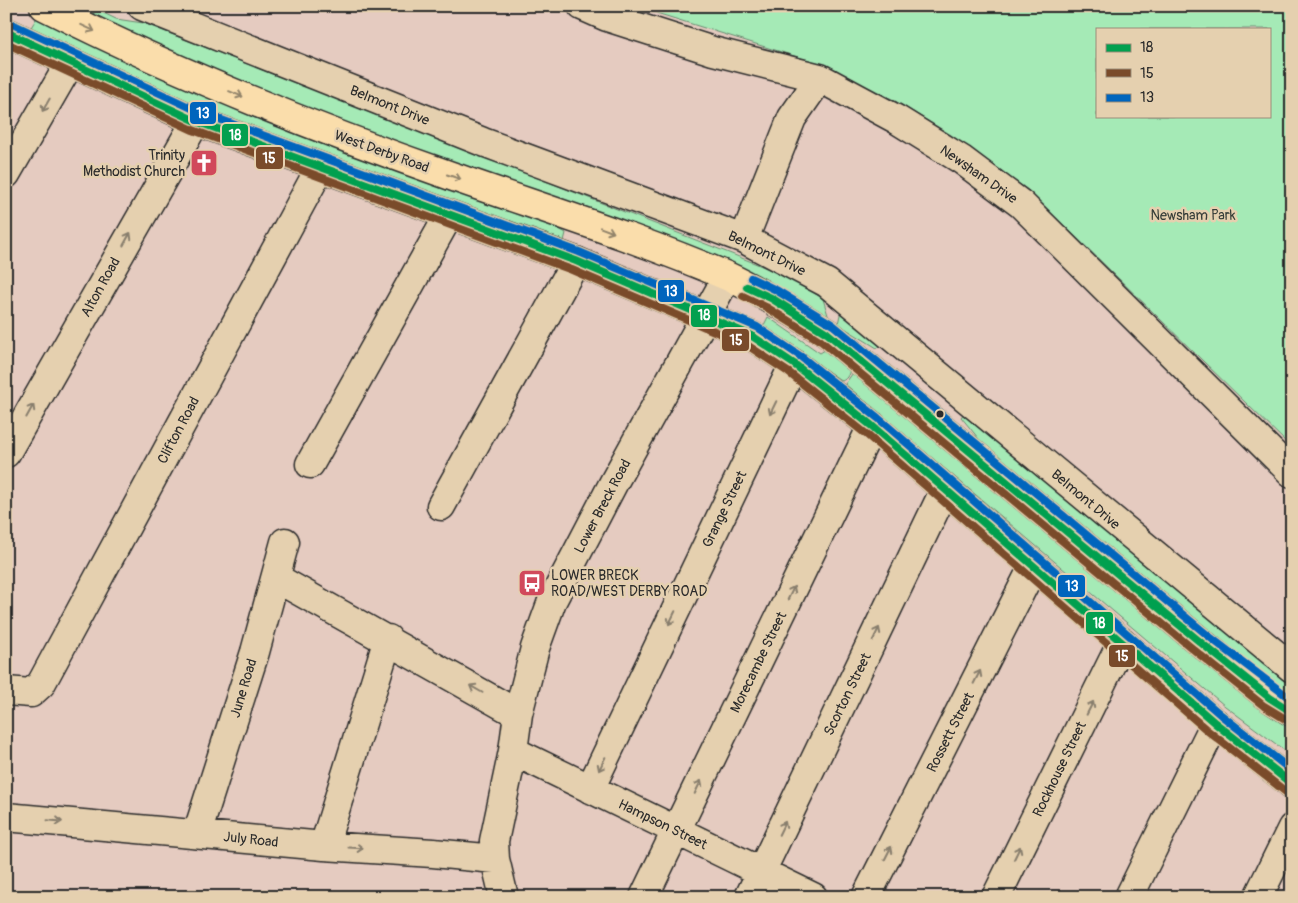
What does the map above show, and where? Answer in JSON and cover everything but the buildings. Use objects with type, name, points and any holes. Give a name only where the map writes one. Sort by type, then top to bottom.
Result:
[{"type":"highway","name":"West Derby Road","points":[[44,6],[198,78],[322,129],[596,225],[727,277],[771,298],[827,333],[1204,646],[1270,698],[1292,712]]},
{"type":"highway","points":[[6,32],[196,121],[449,216],[576,261],[752,336],[794,364],[872,426],[944,491],[1215,723],[1292,784]]},
{"type":"street","name":"Belmont Drive","points":[[142,6],[483,142],[744,239],[828,283],[1292,668]]},
{"type":"street","name":"Newsham Drive","points":[[582,6],[607,17],[713,50],[820,78],[896,119],[962,160],[1021,204],[1292,474]]},
{"type":"street","points":[[6,174],[70,63]]},
{"type":"street","points":[[744,239],[792,118],[820,78]]},
{"type":"street","name":"Alton Road","points":[[6,453],[196,121]]},
{"type":"street","name":"Clifton Road","points":[[6,691],[31,693],[41,684],[320,168]]},
{"type":"street","points":[[310,464],[449,216]]},
{"type":"street","points":[[441,506],[576,261]]},
{"type":"street","name":"Lower Breck Road","points":[[504,897],[495,859],[494,841],[513,751],[518,714],[535,648],[552,601],[614,482],[727,277]]},
{"type":"street","name":"Grange Street","points":[[590,789],[794,364]]},
{"type":"street","name":"Morecambe Street","points":[[644,897],[872,426]]},
{"type":"street","name":"Scorton Street","points":[[749,897],[944,491]]},
{"type":"street","name":"June Road","points":[[197,834],[276,578],[285,542]]},
{"type":"street","name":"Rossett Street","points":[[866,897],[1033,567]]},
{"type":"street","points":[[276,578],[518,714]]},
{"type":"street","points":[[324,846],[388,640]]},
{"type":"street","name":"Rockhouse Street","points":[[996,897],[1122,642]]},
{"type":"street","points":[[1129,897],[1215,723]]},
{"type":"street","name":"Hampson Street","points":[[513,751],[814,897]]},
{"type":"street","name":"July Road","points":[[6,817],[324,846],[495,859]]},
{"type":"street","points":[[1258,897],[1292,828]]},
{"type":"green space","points":[[65,6],[89,6],[116,19],[143,23],[757,264],[798,282],[823,299],[831,325],[694,249],[665,236],[345,128]]},
{"type":"green space","name":"Newsham Park","points":[[634,6],[1292,6],[1292,448],[1028,190],[951,135],[892,99],[823,65]]},
{"type":"green space","points":[[37,17],[537,217],[566,233],[564,241],[474,212],[213,114],[29,31]]},
{"type":"green space","points":[[841,310],[882,340],[881,346],[877,348],[838,324]]},
{"type":"green space","points":[[768,317],[820,353],[825,350],[849,367],[847,377],[842,381],[763,327]]},
{"type":"green space","points":[[855,370],[1292,726],[1292,756],[1225,706],[845,384]]},
{"type":"green space","points":[[967,410],[1292,683],[1292,700],[996,460],[961,417]]},
{"type":"transit line","name":"13","points":[[10,23],[200,112],[579,252],[757,327],[800,356],[878,418],[1221,715],[1292,771]]},
{"type":"transit line","name":"18","points":[[6,32],[196,121],[576,261],[752,336],[794,364],[872,426],[1215,723],[1292,784]]},
{"type":"transit line","name":"15","points":[[6,43],[193,130],[572,270],[747,345],[788,372],[866,434],[1208,731],[1286,792]]},
{"type":"transit line","name":"13","points":[[751,278],[776,290],[833,325],[1211,638],[1292,700]]},
{"type":"transit line","name":"18","points":[[747,287],[771,298],[827,333],[1205,646],[1270,698],[1292,712]]},
{"type":"transit line","name":"15","points":[[743,296],[766,307],[821,341],[1199,654],[1264,706],[1287,720]]},
{"type":"place","name":"Trinity Methodist Church","points":[[204,163]]},
{"type":"place","name":"LOWER BRECK ROAD/WEST DERBY ROAD","points":[[532,583]]}]
